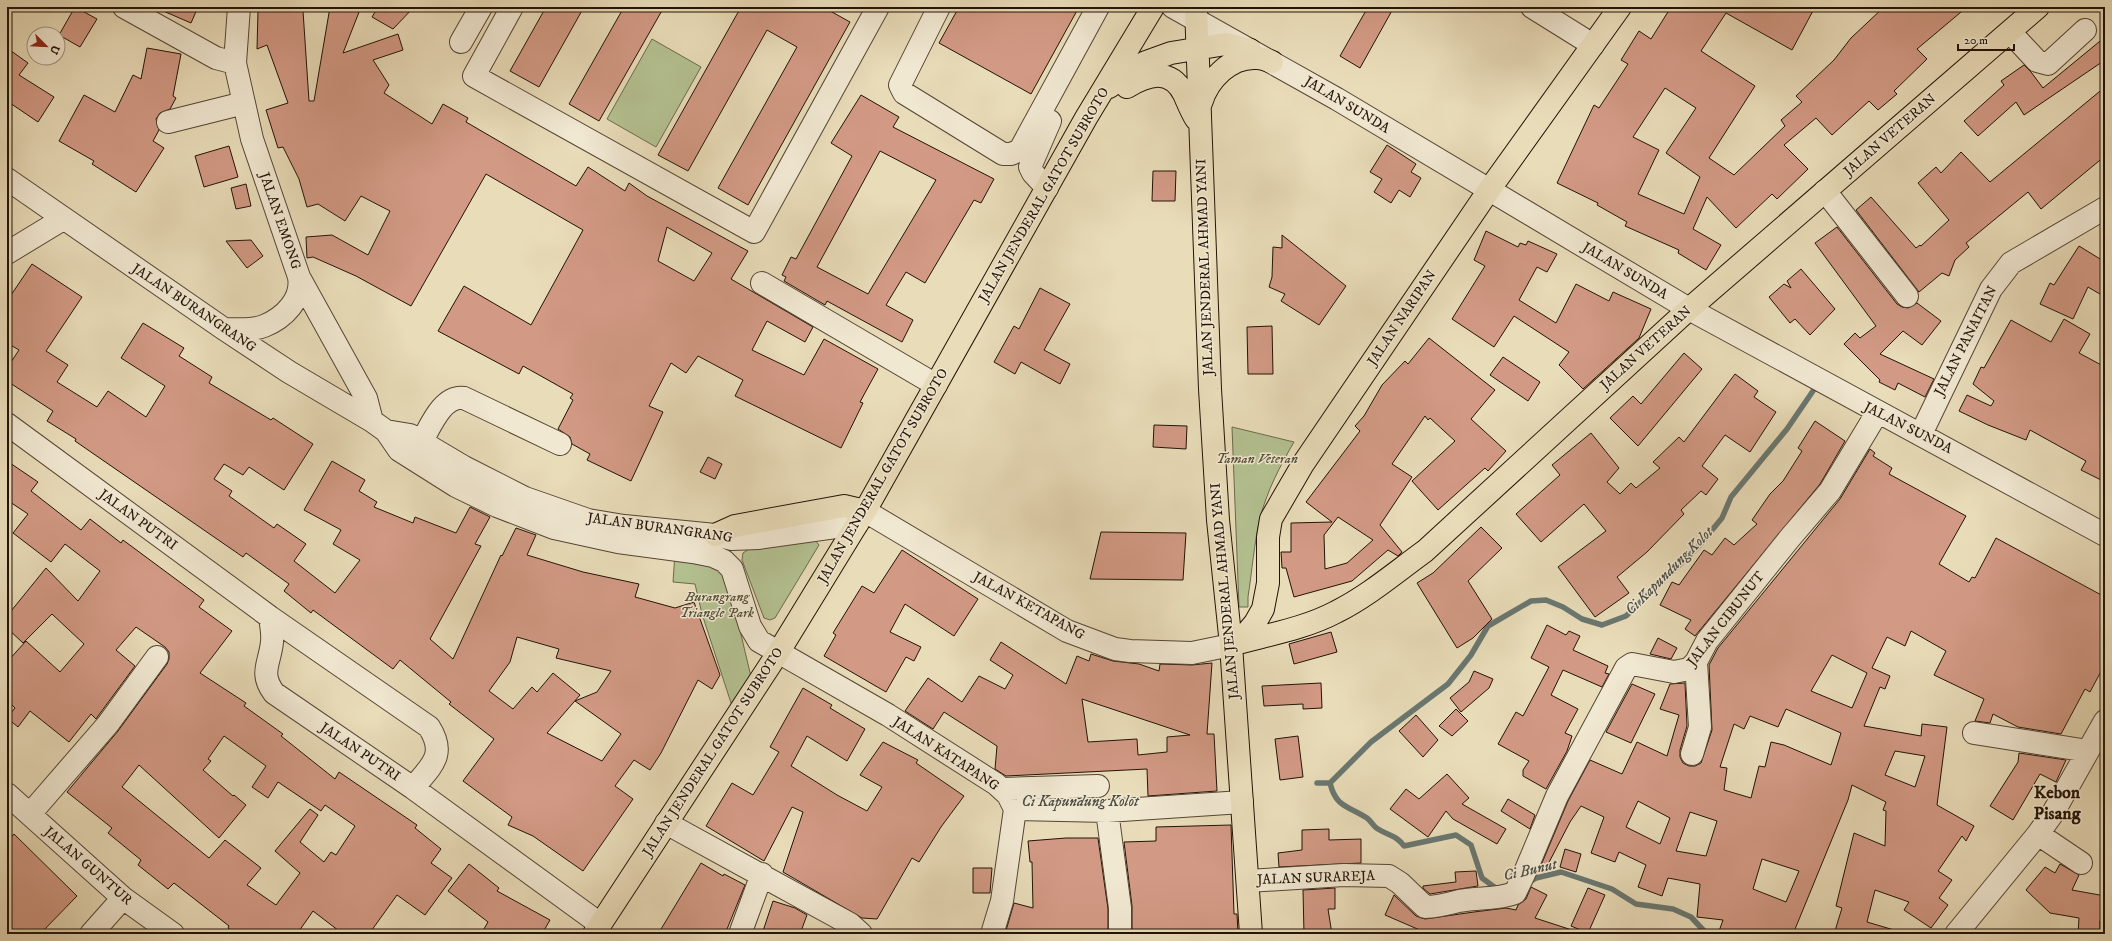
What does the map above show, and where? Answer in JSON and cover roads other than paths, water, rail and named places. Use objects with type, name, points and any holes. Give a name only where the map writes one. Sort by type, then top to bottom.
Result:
[{"type":"main road","name":"JALAN JENDERAL GATOT SUBROTO","points":[[597,929],[778,653],[861,517],[1086,118],[1153,7]]},
{"type":"main road","name":"JALAN NARIPAN","points":[[1231,645],[1245,635],[1255,623],[1263,609],[1268,583],[1268,537],[1271,519],[1303,464],[1489,190],[1620,7]]},
{"type":"main road","name":"JALAN VETERAN","points":[[1231,645],[1306,624],[1336,612],[1382,583],[1425,551],[1689,309],[2038,7]]},
{"type":"main road","name":"JALAN JENDERAL AHMAD YANI","points":[[1196,13],[1210,389],[1218,520],[1231,645],[1251,934]]},
{"type":"main road","points":[[1102,93],[1123,76],[1146,62],[1171,53],[1226,44],[1250,50]]},
{"type":"main road","points":[[1200,124],[1200,108],[1204,92],[1213,78],[1226,67],[1240,60],[1256,57],[1272,62]]},
{"type":"main road","points":[[1086,118],[1121,91],[1142,78],[1158,75],[1174,81],[1179,87],[1190,110],[1200,124]]},
{"type":"main road","points":[[714,535],[735,526],[844,506],[861,517]]},
{"type":"street","points":[[124,7],[216,58],[235,63]]},
{"type":"street","name":"JALAN EMONG","points":[[239,7],[235,63],[252,139],[299,277],[366,398],[379,426]]},
{"type":"street","points":[[461,42],[481,7]]},
{"type":"street","points":[[512,7],[474,76],[754,232],[878,7]]},
{"type":"street","points":[[939,7],[900,85],[904,93],[1003,154],[1011,154],[1020,150],[1098,7]]},
{"type":"street","name":"JALAN SUNDA","points":[[1173,7],[1196,13],[1250,50],[1689,309],[2105,534]]},
{"type":"street","points":[[1532,7],[1593,46]]},
{"type":"street","points":[[2010,32],[2037,61],[2048,64],[2085,30]]},
{"type":"street","points":[[168,122],[244,103]]},
{"type":"street","points":[[1046,104],[1050,122],[1030,167],[1033,173],[1047,188]]},
{"type":"street","name":"JALAN BURANGRANG","points":[[7,178],[224,329],[289,372],[379,426],[410,435],[505,489],[559,511],[588,520],[624,526],[714,535]]},
{"type":"street","points":[[1825,191],[1907,296]]},
{"type":"street","name":"JALAN PANAITAN","points":[[1921,434],[1991,289],[2011,263],[2105,208]]},
{"type":"street","points":[[7,253],[63,218]]},
{"type":"street","points":[[224,329],[249,329],[264,326],[276,320],[290,307],[298,295],[301,286],[299,277]]},
{"type":"street","points":[[762,283],[936,385]]},
{"type":"street","points":[[422,441],[449,400],[458,397],[464,398],[560,444]]},
{"type":"street","name":"JALAN CIBUNUT","points":[[1515,893],[1526,872],[1534,847],[1557,796],[1626,668],[1632,664],[1660,670],[1682,671],[1689,669],[1696,662],[1707,641],[1789,539],[1830,491],[1877,412]]},
{"type":"street","name":"JALAN PUTRI","points":[[7,424],[270,617],[429,727],[436,739],[436,759],[413,788]]},
{"type":"street","name":"JALAN BURANGRANG","points":[[379,426],[399,450],[441,477],[497,506],[521,516],[554,528],[587,536],[693,552],[713,556],[724,561],[732,569],[750,626],[759,641],[778,653]]},
{"type":"street","name":"JALAN KETAPANG","points":[[861,517],[1067,631],[1088,640],[1115,649],[1145,652],[1192,653],[1231,645]]},
{"type":"street","name":"JALAN PUTRI","points":[[270,617],[272,642],[266,666],[266,674],[274,693],[413,788],[597,929]]},
{"type":"street","name":"JALAN KATAPANG","points":[[778,653],[888,715],[1010,800]]},
{"type":"street","points":[[30,814],[108,724],[158,657]]},
{"type":"street","points":[[1692,754],[1700,727],[1696,662]]},
{"type":"street","points":[[1956,934],[2038,834],[2053,813],[2088,751],[2103,728]]},
{"type":"street","points":[[1974,733],[2088,751]]},
{"type":"street","points":[[1010,800],[1098,786]]},
{"type":"street","name":"JALAN GUNTUR","points":[[7,794],[123,898],[173,934]]},
{"type":"street","points":[[1010,800],[1107,811],[1242,802]]},
{"type":"street","points":[[992,934],[1002,901],[1010,800]]},
{"type":"street","points":[[1107,811],[1118,892],[1120,934]]},
{"type":"street","points":[[666,823],[762,874],[850,924],[861,934]]},
{"type":"street","points":[[2038,834],[2081,863]]},
{"type":"street","points":[[740,934],[762,874]]},
{"type":"street","name":"JALAN SURAREJA","points":[[1248,881],[1344,875],[1389,876],[1400,883],[1425,907],[1450,904],[1460,901],[1503,898],[1515,893]]},
{"type":"street","points":[[91,934],[123,898]]},
{"type":"waterway","name":"Ci Kapundung Kolot","points":[[1317,783],[1330,783],[1371,742],[1448,684],[1471,655],[1488,626],[1531,601],[1546,600],[1563,607],[1582,619],[1602,625],[1626,616],[1698,547],[1722,518],[1731,497],[1787,429],[1815,388]]},
{"type":"waterway","name":"Ci Bunut","points":[[1330,783],[1336,797],[1340,802],[1367,818],[1377,828],[1395,838],[1404,846],[1456,835],[1471,845],[1482,878],[1497,889],[1500,889]]},
{"type":"waterway","name":"Ci Bunut","points":[[1527,883],[1536,878],[1561,872],[1612,889],[1636,904],[1673,909],[1691,917],[1707,934]]},
{"type":"district","name":"Kebon Pisang","points":[[2057,803]]},
{"type":"park label","name":"Taman Veteran","points":[[1257,459]]},
{"type":"park label","name":"Burangrang Triangle Park","points":[[717,606]]}]
